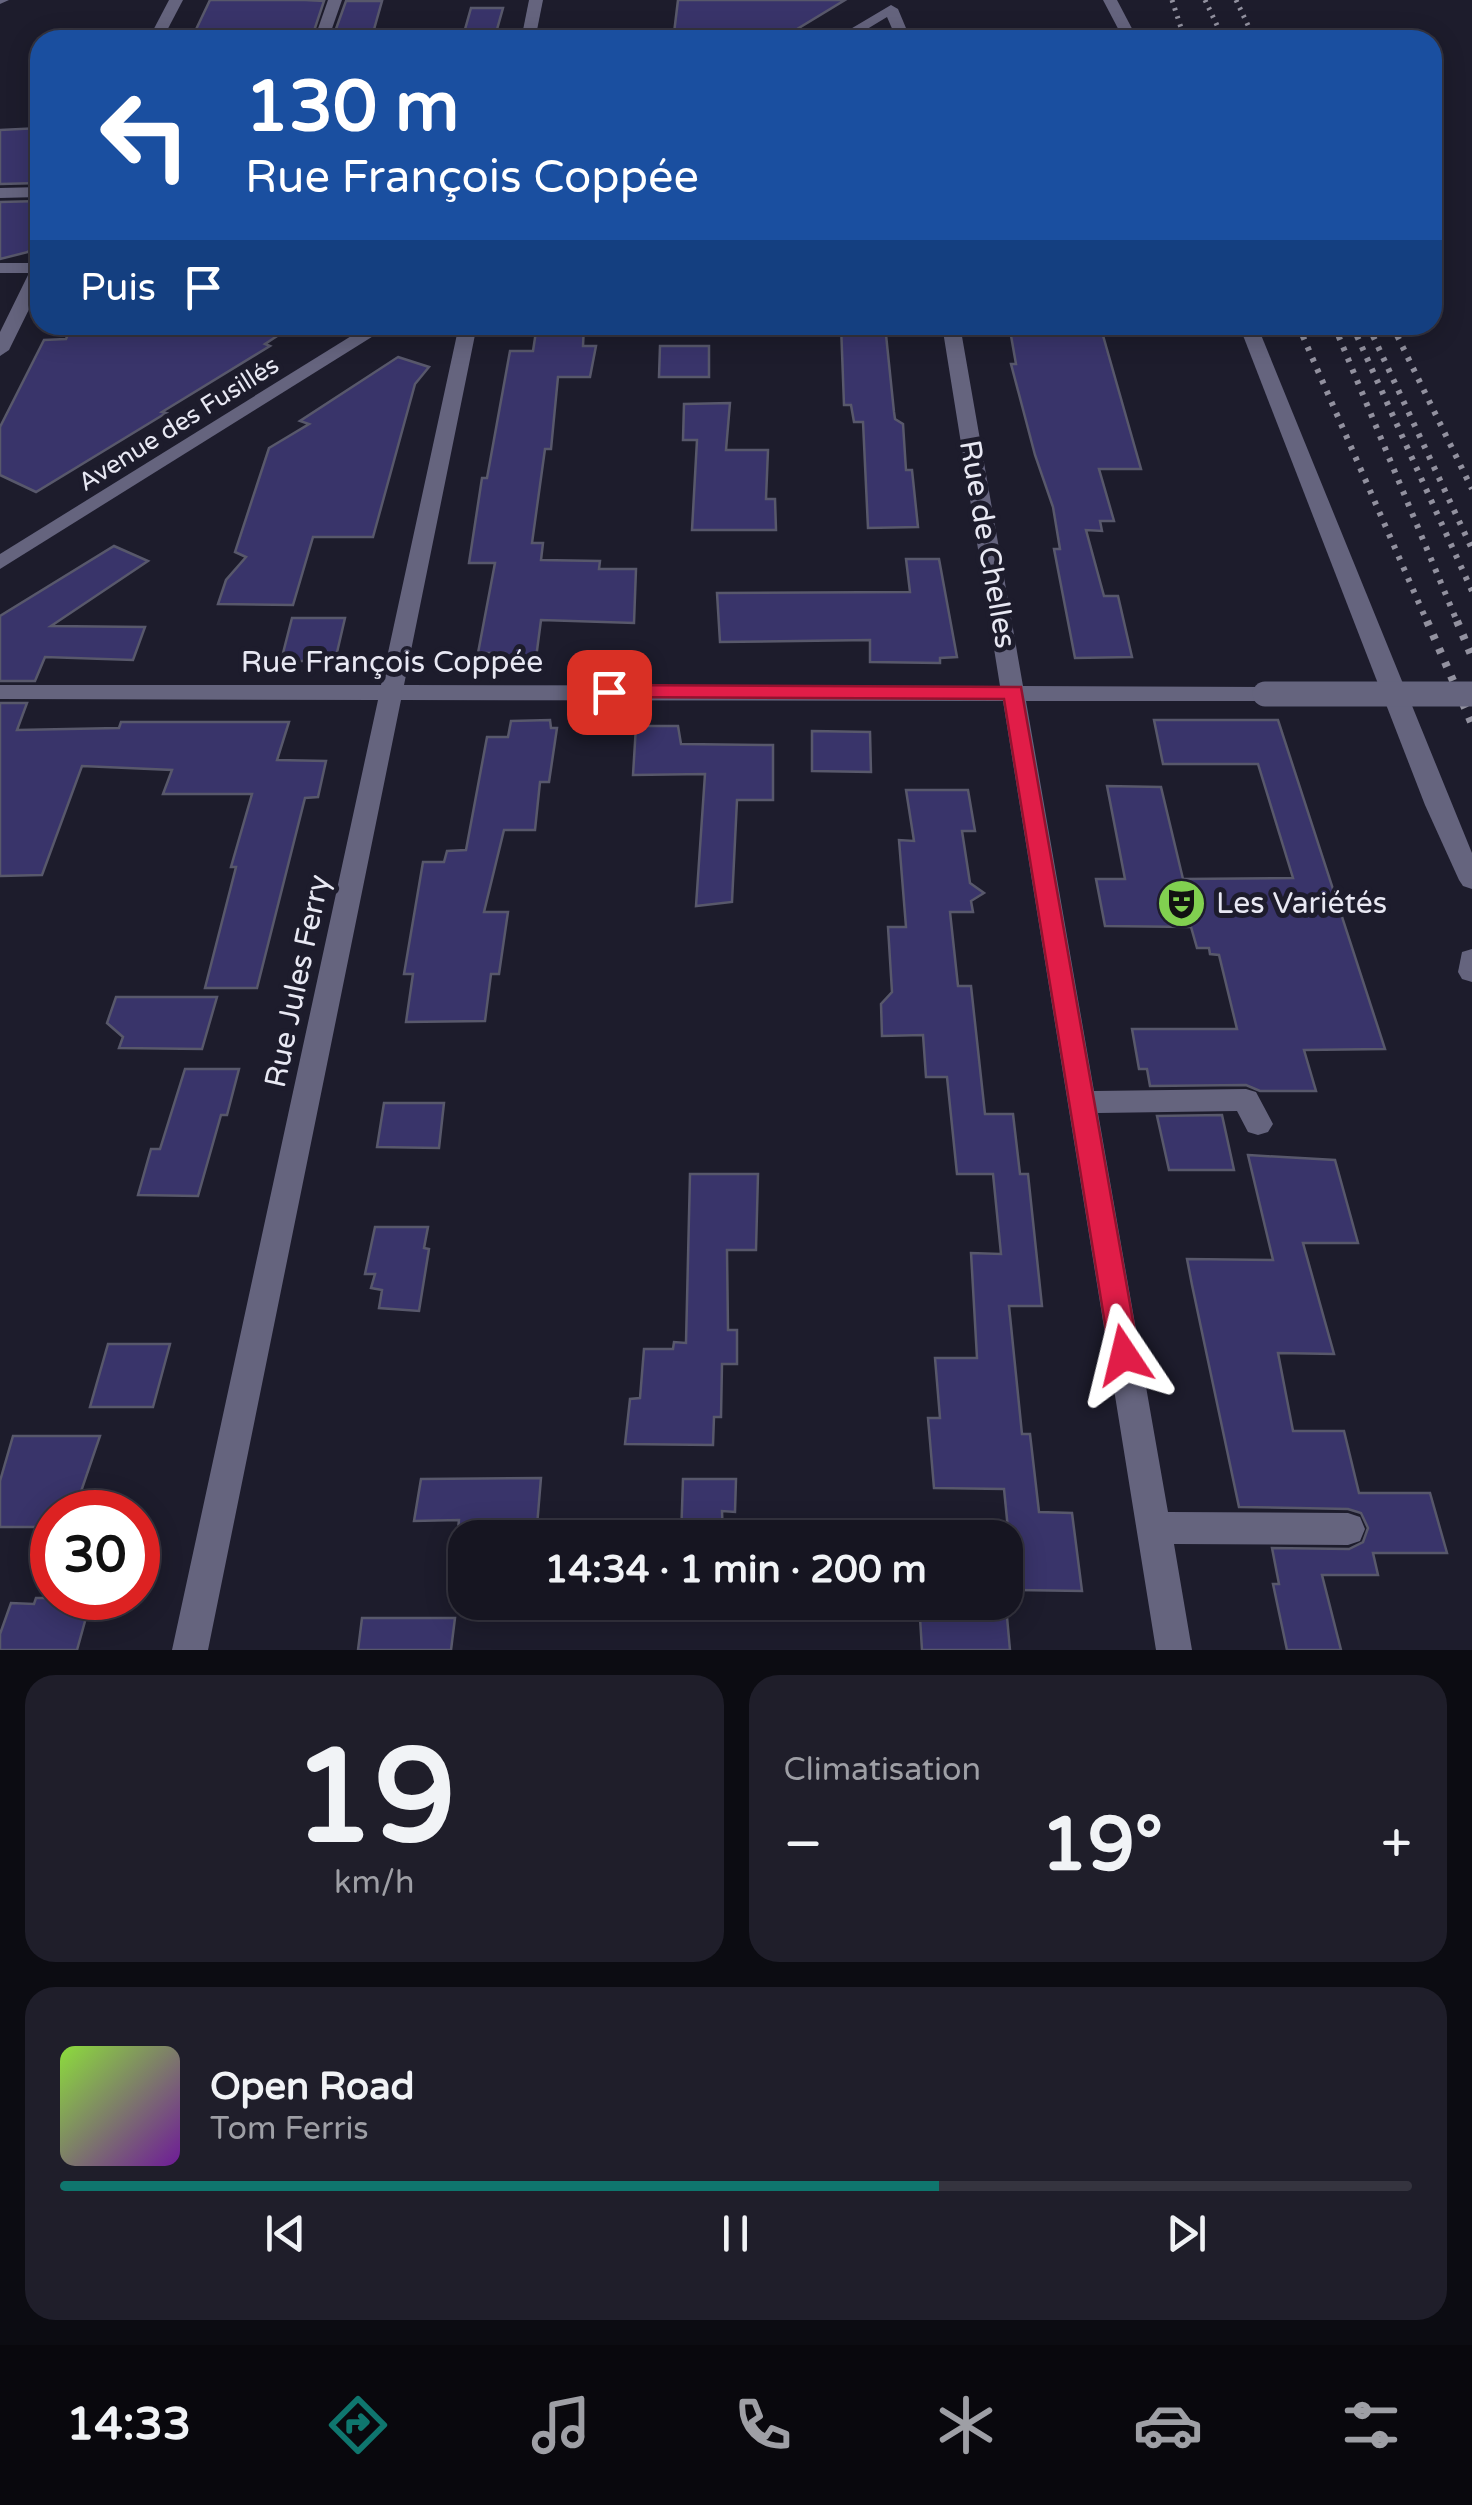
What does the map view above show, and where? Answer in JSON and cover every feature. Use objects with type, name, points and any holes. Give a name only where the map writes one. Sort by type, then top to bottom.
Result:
[{"type":"street","points":[[161,30],[176,0]]},
{"type":"street","points":[[324,30],[334,0]]},
{"type":"street","points":[[530,30],[536,0]]},
{"type":"street","points":[[1110,0],[1125,30]]},
{"type":"street","points":[[854,30],[894,4],[901,30]]},
{"type":"street","points":[[0,193],[30,192]]},
{"type":"street","points":[[0,268],[30,268]]},
{"type":"street","points":[[0,350],[30,288]]},
{"type":"street","name":"Avenue des Fusillés","points":[[0,563],[366,335]]},
{"type":"street","name":"Rue Jules Ferry","points":[[190,1650],[466,335]]},
{"type":"street","name":"Rue de Chelles","points":[[954,335],[1174,1650]]},
{"type":"street","points":[[1252,335],[1430,787],[1472,880]]},
{"type":"street","name":"Rue François Coppée","points":[[0,692],[1472,694]]},
{"type":"street","points":[[1472,958],[1472,972]]},
{"type":"street","points":[[1082,1102],[1246,1100],[1258,1124]]},
{"type":"street","points":[[1154,1528],[1348,1528]]},
{"type":"building","points":[[210,0],[324,1],[314,30],[196,30]]},
{"type":"building","points":[[678,0],[845,0],[796,30],[674,30]]},
{"type":"building","points":[[346,1],[382,1],[374,30],[336,30]]},
{"type":"building","points":[[471,8],[503,8],[497,30],[465,30]]},
{"type":"building","points":[[30,128],[30,183],[0,184],[0,130]]},
{"type":"building","points":[[30,201],[28,252],[0,259],[0,202]]},
{"type":"building","points":[[68,335],[279,335],[265,344],[270,346],[36,492],[0,475],[0,427],[44,340],[66,339]]},
{"type":"building","points":[[535,335],[584,335],[583,346],[596,346],[590,377],[558,377],[551,449],[545,449],[532,543],[543,543],[541,560],[600,561],[599,569],[636,569],[634,623],[541,620],[535,666],[502,666],[505,653],[478,653],[495,563],[469,563],[482,478],[487,478],[510,351],[533,351]]},
{"type":"building","points":[[841,335],[886,335],[895,419],[903,424],[906,470],[912,470],[918,527],[868,528],[863,422],[854,422],[851,405],[844,405]]},
{"type":"building","points":[[1011,335],[1103,335],[1141,469],[1099,469],[1114,521],[1100,521],[1102,531],[1086,530],[1104,596],[1118,596],[1132,657],[1075,658],[1054,549],[1060,549],[1053,507],[1011,364],[1016,364]]},
{"type":"building","points":[[660,346],[709,346],[709,377],[659,377]]},
{"type":"building","points":[[398,357],[429,367],[415,384],[373,537],[313,537],[293,605],[218,604],[226,580],[246,557],[235,552],[269,448],[309,424],[300,421]]},
{"type":"building","points":[[730,403],[726,450],[768,450],[766,499],[775,499],[776,530],[692,530],[697,440],[683,440],[684,404]]},
{"type":"building","points":[[114,546],[148,561],[51,626],[145,627],[133,660],[45,657],[35,681],[0,681],[0,616]]},
{"type":"building","points":[[906,559],[939,559],[957,657],[940,658],[940,663],[870,662],[870,640],[720,642],[717,593],[910,592]]},
{"type":"building","points":[[292,618],[345,618],[335,661],[281,661]]},
{"type":"building","points":[[0,703],[27,703],[17,730],[119,728],[121,722],[289,722],[277,760],[326,761],[318,797],[305,798],[257,988],[205,988],[236,867],[231,867],[252,794],[163,794],[172,770],[82,766],[42,875],[0,876]]},
{"type":"building","points":[[550,720],[551,728],[557,728],[549,782],[540,782],[535,830],[504,830],[484,912],[508,912],[499,974],[491,974],[485,1021],[406,1022],[413,974],[404,974],[423,862],[444,862],[447,851],[466,850],[487,737],[508,737],[511,721]]},
{"type":"building","points":[[1154,720],[1278,720],[1385,1049],[1304,1050],[1316,1091],[1260,1091],[1246,1085],[1150,1086],[1147,1069],[1139,1069],[1132,1029],[1237,1029],[1219,955],[1210,954],[1209,948],[1197,948],[1191,927],[1105,926],[1096,879],[1125,879],[1107,786],[1161,787],[1183,879],[1293,878],[1258,764],[1163,764]]},
{"type":"building","points":[[636,726],[678,726],[681,744],[773,745],[773,800],[737,800],[732,902],[696,906],[705,774],[633,775]]},
{"type":"building","points":[[812,731],[870,732],[871,772],[812,771]]},
{"type":"building","points":[[906,790],[968,790],[975,831],[962,831],[970,883],[984,893],[971,901],[973,912],[950,912],[958,986],[971,986],[985,1114],[1013,1114],[1020,1174],[1028,1174],[1042,1306],[1009,1306],[1022,1434],[1030,1434],[1039,1512],[1072,1513],[1082,1591],[1023,1590],[1023,1520],[1007,1520],[1004,1489],[934,1488],[928,1418],[940,1418],[935,1358],[977,1358],[971,1253],[1001,1254],[993,1174],[957,1174],[947,1077],[926,1077],[923,1035],[882,1036],[881,1004],[892,992],[888,927],[906,927],[899,840],[914,841]]},
{"type":"building","points":[[116,997],[217,997],[202,1049],[119,1048],[123,1037],[107,1023]]},
{"type":"building","points":[[185,1069],[239,1069],[198,1196],[138,1195],[151,1149],[160,1149]]},
{"type":"building","points":[[384,1103],[444,1103],[439,1148],[377,1147]]},
{"type":"building","points":[[1222,1115],[1234,1170],[1169,1170],[1157,1116]]},
{"type":"building","points":[[1248,1155],[1335,1160],[1358,1243],[1303,1243],[1334,1354],[1278,1353],[1293,1431],[1344,1431],[1359,1493],[1430,1493],[1447,1553],[1373,1553],[1378,1575],[1322,1575],[1341,1650],[1287,1650],[1273,1584],[1279,1584],[1272,1548],[1349,1549],[1363,1542],[1368,1528],[1361,1513],[1348,1509],[1239,1507],[1187,1259],[1273,1260]]},
{"type":"building","points":[[690,1174],[758,1174],[756,1250],[727,1250],[728,1330],[737,1330],[737,1364],[722,1364],[721,1417],[714,1417],[713,1445],[625,1444],[630,1399],[640,1398],[644,1349],[673,1349],[674,1342],[686,1343]]},
{"type":"building","points":[[375,1227],[428,1227],[424,1248],[429,1249],[419,1311],[379,1308],[382,1290],[371,1288],[375,1274],[365,1274]]},
{"type":"building","points":[[108,1344],[170,1344],[153,1407],[90,1407]]},
{"type":"building","points":[[13,1436],[100,1436],[82,1490],[30,1490],[30,1527],[0,1527],[0,1481]]},
{"type":"building","points":[[541,1478],[538,1520],[414,1521],[421,1479]]},
{"type":"building","points":[[683,1479],[736,1479],[735,1512],[722,1511],[722,1520],[682,1520]]},
{"type":"building","points":[[11,1603],[30,1604],[30,1620],[85,1620],[77,1650],[0,1650],[0,1634]]},
{"type":"building","points":[[362,1618],[455,1620],[451,1650],[358,1650]]},
{"type":"building","points":[[920,1620],[1007,1620],[1010,1650],[922,1650]]},
{"type":"railway","points":[[1172,0],[1182,30]]},
{"type":"railway","points":[[1205,0],[1219,30]]},
{"type":"railway","points":[[1236,0],[1250,30]]},
{"type":"railway","points":[[1302,335],[1428,624]]},
{"type":"railway","points":[[1338,335],[1458,624]]},
{"type":"railway","points":[[1357,335],[1472,591]]},
{"type":"railway","points":[[1373,335],[1472,549]]},
{"type":"railway","points":[[1397,335],[1472,489]]},
{"type":"railway","points":[[1427,621],[1472,724]]},
{"type":"railway","points":[[1457,621],[1472,657]]},
{"type":"place","name":"Les Variétés","points":[[1181,903]]},
{"type":"route","points":[[609,692],[1013,692],[1124,1355]]}]
